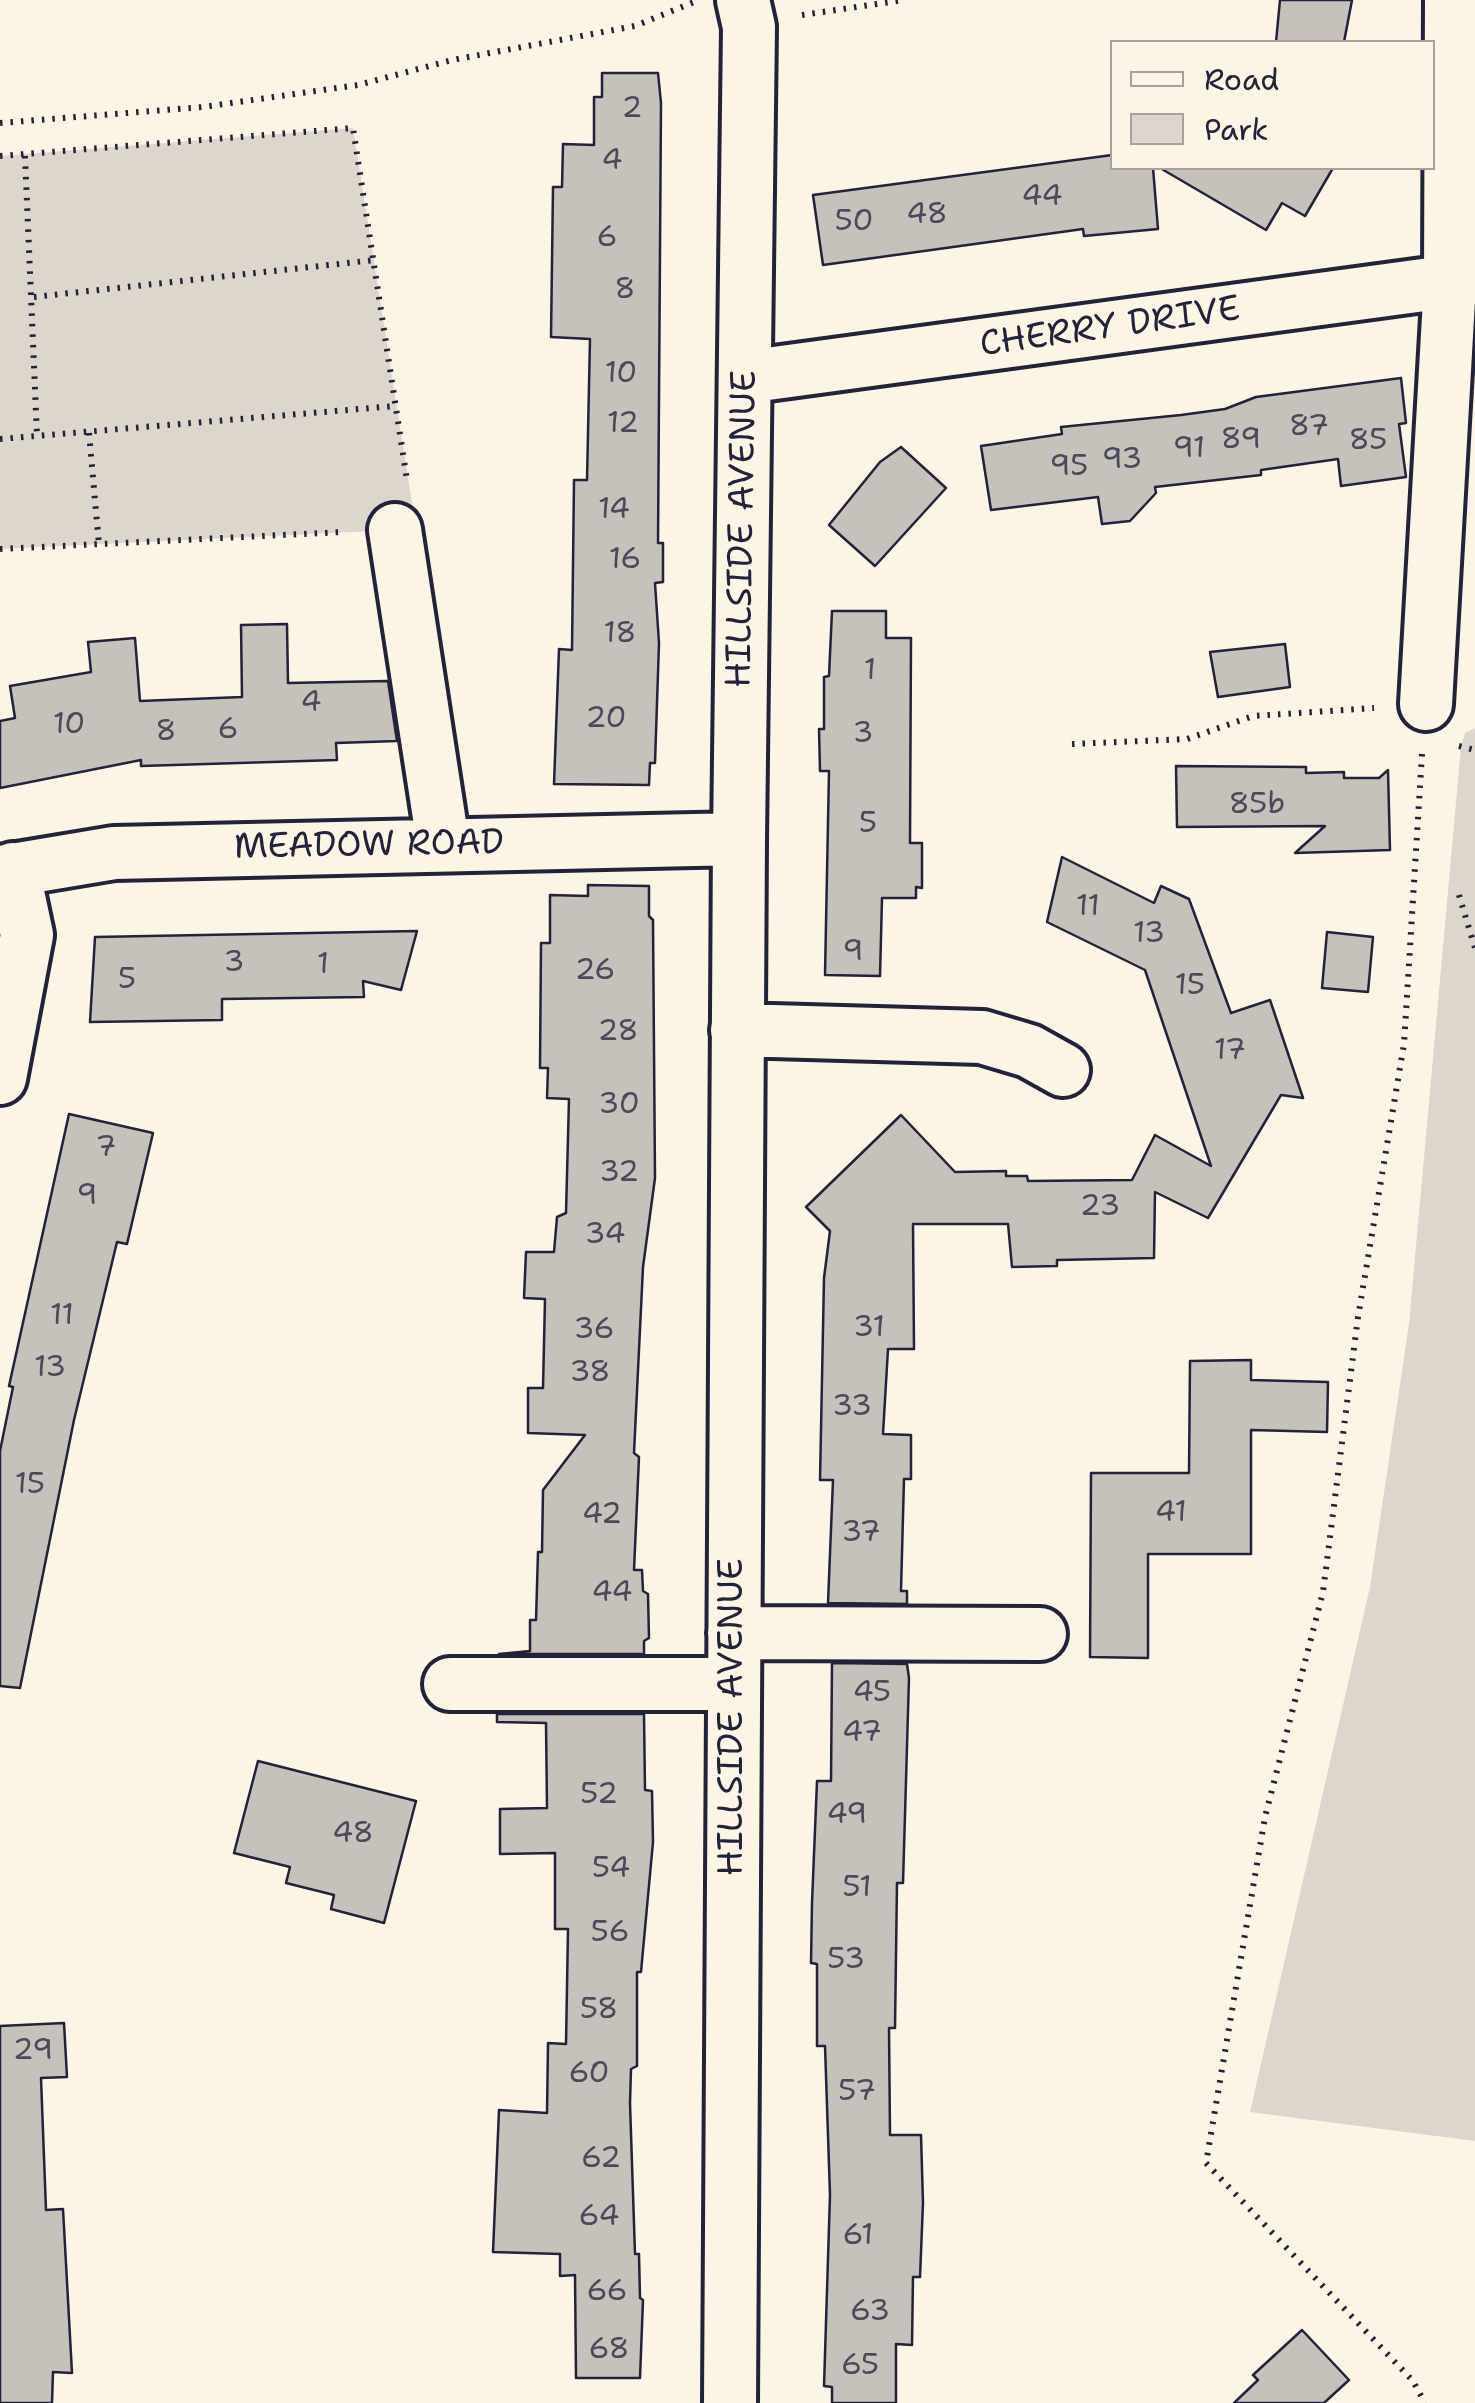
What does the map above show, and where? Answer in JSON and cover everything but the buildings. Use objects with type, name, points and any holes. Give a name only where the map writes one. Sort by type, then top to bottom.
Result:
[{"type":"street","points":[[1426,704],[1462,280],[1452,0]]},
{"type":"street","name":"HILLSIDE AVENUE","points":[[730,2403],[746,14]]},
{"type":"street","name":"CHERRY DRIVE","points":[[745,377],[1462,280]]},
{"type":"street","points":[[395,530],[444,843]]},
{"type":"street","name":"MEADOW ROAD","points":[[7,870],[114,853],[739,839]]},
{"type":"street","points":[[0,1078],[27,935],[7,870]]},
{"type":"street","points":[[737,1030],[982,1037],[1028,1051],[1063,1070]]},
{"type":"street","points":[[734,1633],[1040,1634]]},
{"type":"street","points":[[450,1684],[734,1684]]},
{"type":"path","points":[[0,123],[204,107],[358,84],[452,60],[635,26],[700,0]]},
{"type":"path","points":[[746,14],[904,0]]},
{"type":"path","points":[[0,156],[353,128],[416,529],[0,550]]},
{"type":"path","points":[[25,156],[38,436]]},
{"type":"path","points":[[34,296],[375,260]]},
{"type":"path","points":[[0,439],[395,406]]},
{"type":"path","points":[[88,433],[99,544]]},
{"type":"path","points":[[1072,744],[1187,740],[1253,716],[1426,704],[1404,1044],[1358,1317],[1323,1592],[1265,1817],[1206,2163],[1412,2381],[1425,2403]]},
{"type":"path","points":[[1459,895],[1475,948]]},
{"type":"green space","points":[[353,128],[416,529],[0,549],[0,156]]},
{"type":"green space","points":[[1475,728],[1475,2141],[1250,2112],[1370,1587],[1409,1324],[1461,747],[1465,733]]}]
